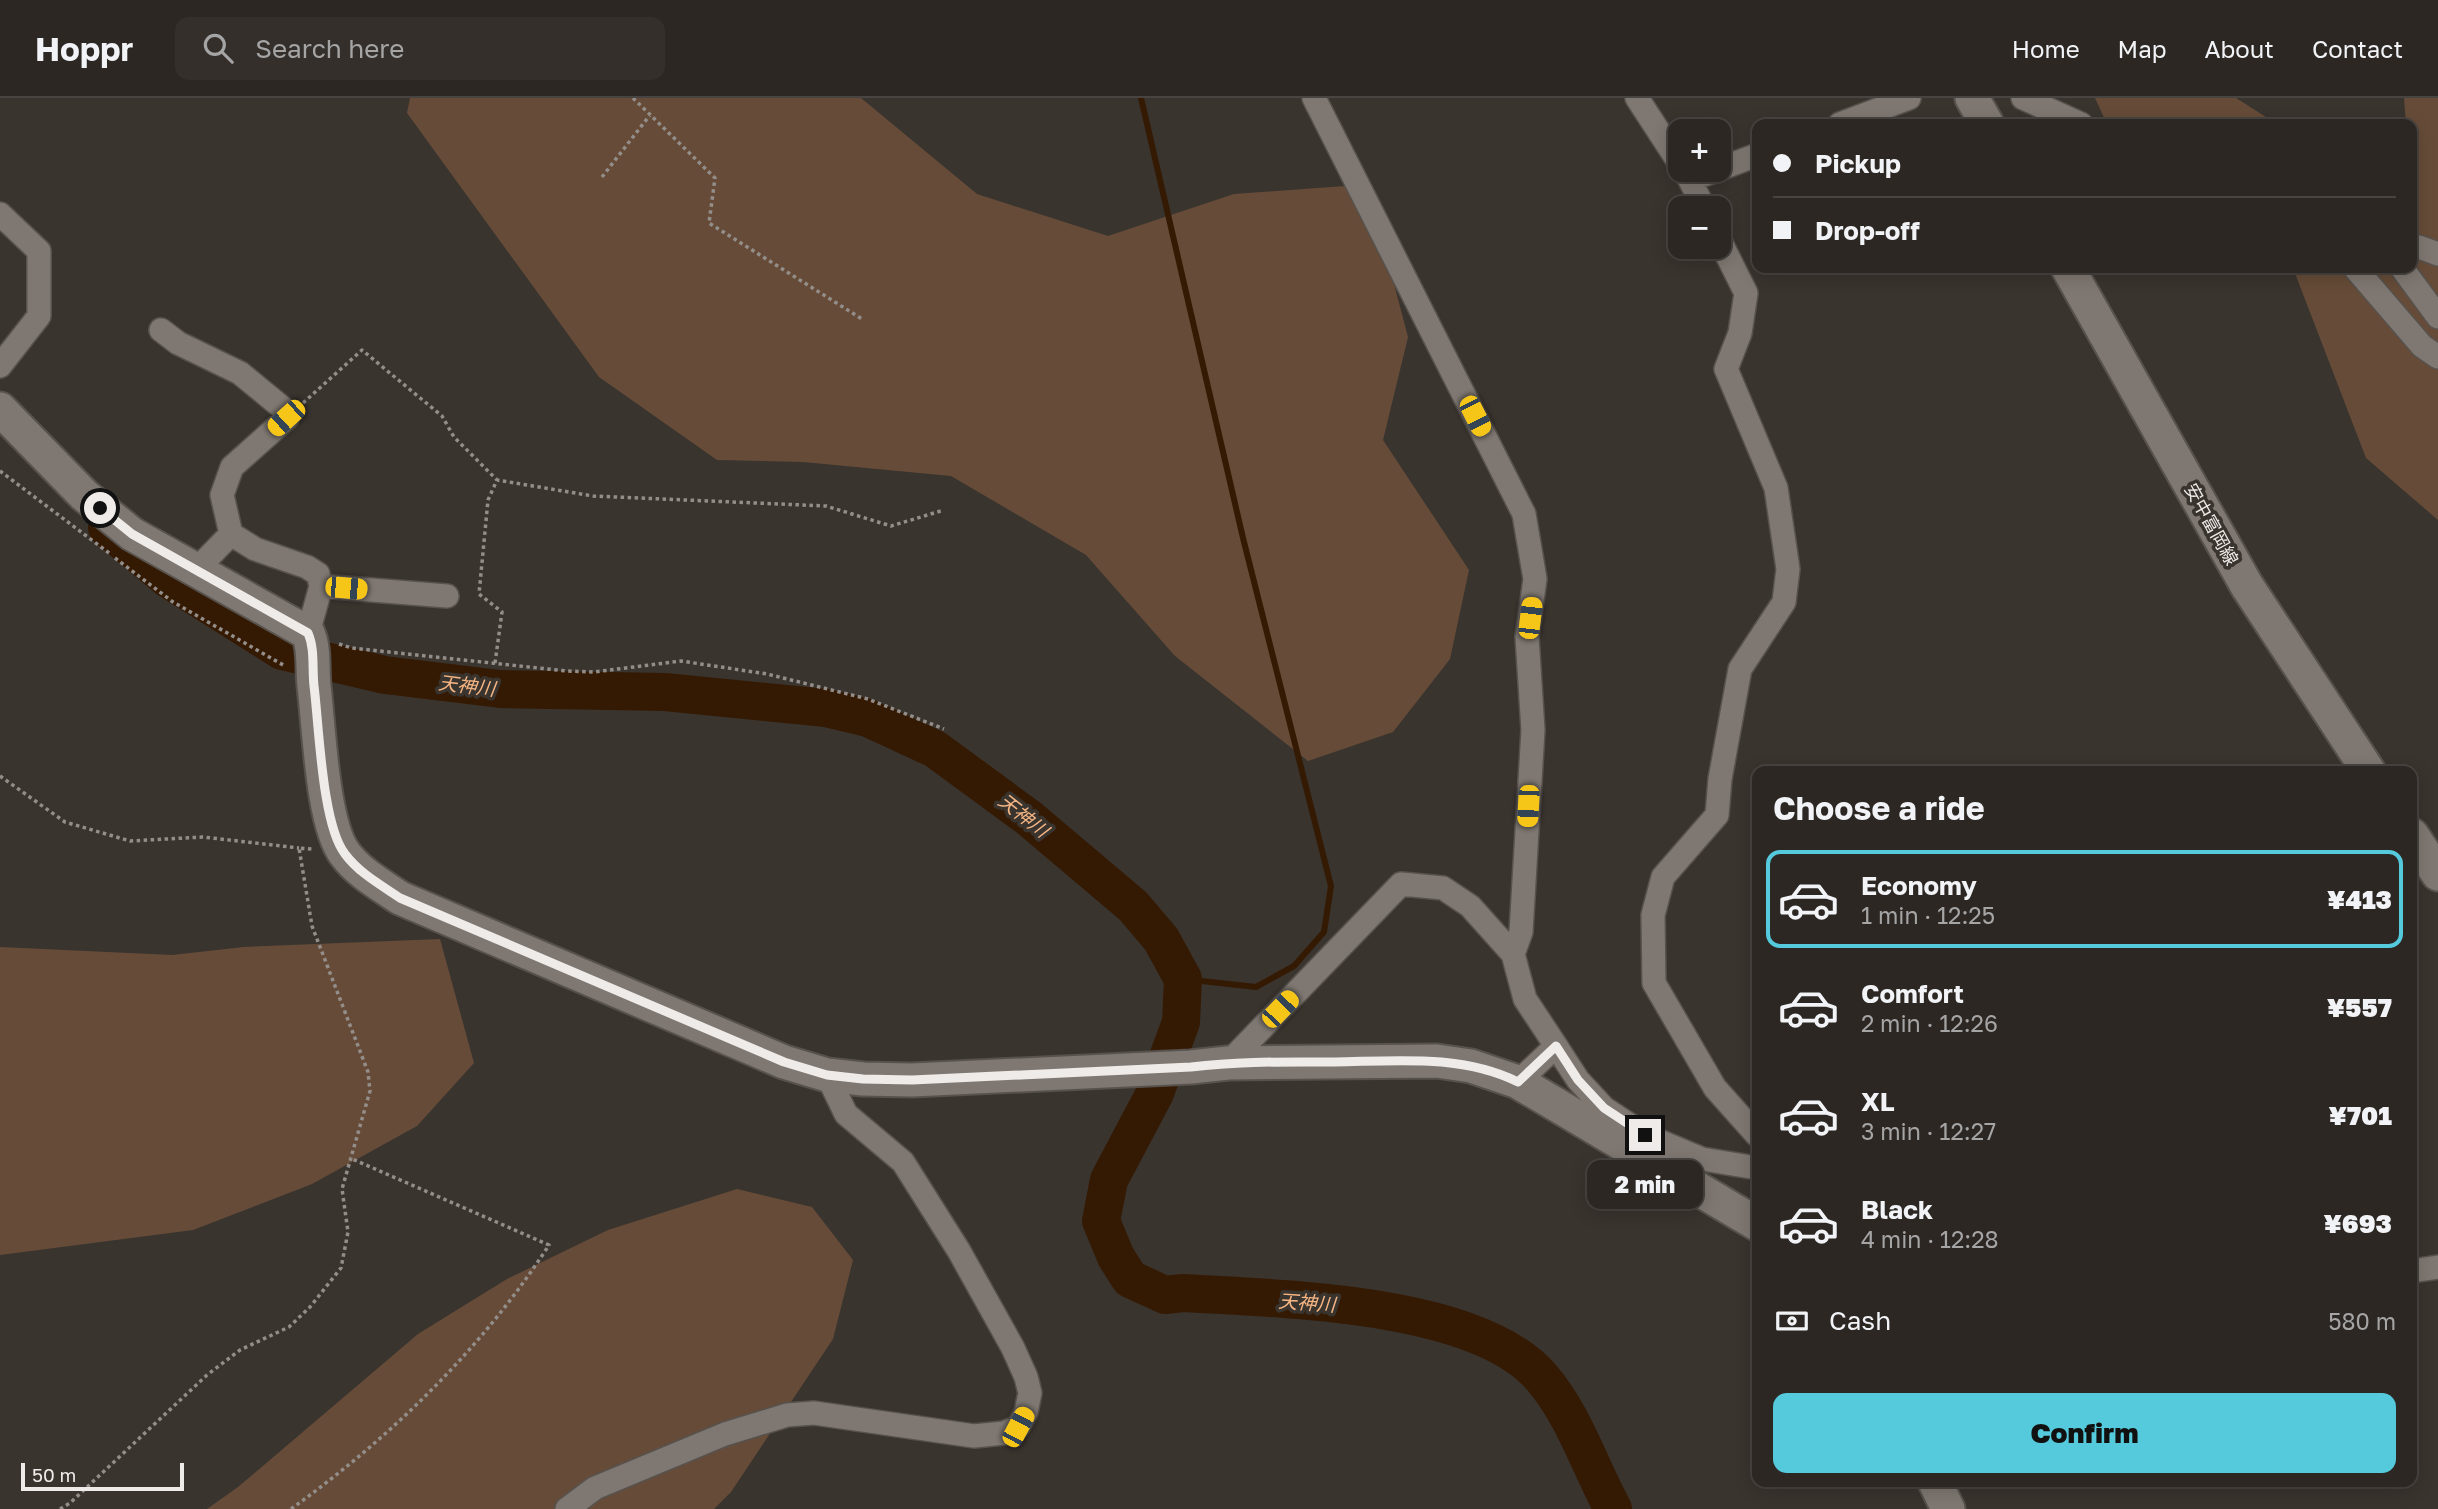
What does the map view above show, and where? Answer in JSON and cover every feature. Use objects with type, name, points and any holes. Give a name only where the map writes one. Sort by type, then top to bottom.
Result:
[{"type":"street","points":[[1314,98],[1524,514],[1535,579],[1527,637],[1533,730],[1521,932],[1513,954]]},
{"type":"street","points":[[1637,98],[1668,146]]},
{"type":"street","points":[[1853,119],[1909,98]]},
{"type":"street","points":[[1972,98],[1984,119]]},
{"type":"street","points":[[2023,98],[2070,119]]},
{"type":"street","points":[[1731,161],[1752,156]]},
{"type":"street","points":[[0,214],[39,251],[39,316],[0,366]]},
{"type":"street","points":[[2417,247],[2438,254]]},
{"type":"street","points":[[1729,259],[1746,293],[1740,332],[1726,369],[1776,488],[1788,569],[1784,602],[1740,669],[1720,779],[1717,815],[1663,877],[1653,915],[1654,983],[1715,1088],[1752,1129]]},
{"type":"street","name":"安中富岡線","points":[[2070,273],[2247,586],[2365,766]]},
{"type":"street","points":[[2359,273],[2422,346],[2438,357]]},
{"type":"street","points":[[2406,273],[2438,317]]},
{"type":"street","points":[[161,330],[178,343],[240,373],[285,410],[286,418],[232,467],[222,495],[231,534],[255,549],[307,567],[318,574],[321,586],[312,658],[330,815],[343,852],[355,866],[400,898],[784,1062],[827,1075],[912,1080],[1228,1063],[1437,1061],[1471,1066],[1518,1082],[1752,1221]]},
{"type":"street","points":[[0,409],[84,495],[132,534],[196,570],[312,658]]},
{"type":"street","points":[[196,570],[231,534]]},
{"type":"street","points":[[321,586],[447,596]]},
{"type":"street","points":[[2417,842],[2438,874]]},
{"type":"street","points":[[1228,1063],[1401,884],[1443,888],[1470,906],[1513,954],[1525,999],[1578,1080],[1604,1108],[1645,1135],[1702,1159],[1752,1167]]},
{"type":"street","points":[[1518,1082],[1556,1046]]},
{"type":"street","points":[[568,1509],[595,1488],[725,1434],[787,1415],[814,1413],[974,1436],[1004,1433],[1018,1427],[1026,1412],[1030,1393],[1013,1348],[959,1251],[903,1162],[846,1114],[827,1075]]},
{"type":"street","points":[[2417,1270],[2438,1266]]},
{"type":"street","points":[[1937,1487],[1948,1509]]},
{"type":"path","points":[[632,98],[715,178],[709,223],[862,319]]},
{"type":"path","points":[[602,177],[650,115]]},
{"type":"path","points":[[286,418],[362,350],[442,416],[454,437],[497,480],[593,496],[826,506],[891,526],[944,510]]},
{"type":"path","points":[[0,471],[173,602],[312,658],[352,648],[594,672],[681,661],[767,674],[868,699],[944,729]]},
{"type":"path","points":[[495,663],[502,612],[479,594],[488,500],[497,480]]},
{"type":"path","points":[[0,776],[65,822],[130,841],[204,837],[343,852]]},
{"type":"path","points":[[60,1509],[71,1503],[208,1375],[240,1350],[289,1327],[310,1307],[341,1268],[348,1232],[342,1188],[370,1091],[368,1072],[312,926],[299,848]]},
{"type":"path","points":[[290,1509],[397,1425],[467,1351],[525,1283],[549,1245],[350,1158]]},
{"type":"shaded area","points":[[410,98],[861,98],[977,194],[1108,236],[1234,194],[1345,186],[1379,227],[1408,337],[1383,440],[1469,570],[1450,659],[1393,732],[1308,761],[1175,656],[1086,555],[951,476],[803,462],[717,460],[599,377],[407,113]]},
{"type":"shaded area","points":[[2095,98],[2236,98],[2269,119],[2105,119]]},
{"type":"shaded area","points":[[2404,98],[2438,98],[2438,520],[2366,458],[2295,273],[2417,273],[2417,119],[2406,119]]},
{"type":"shaded area","points":[[440,939],[474,1063],[417,1126],[312,1184],[193,1230],[0,1255],[0,947],[172,955],[244,947]]},
{"type":"shaded area","points":[[737,1189],[812,1207],[853,1260],[833,1339],[731,1492],[714,1509],[207,1509],[238,1487],[418,1334],[507,1279],[608,1230]]},
{"type":"waterway","points":[[1141,98],[1243,538],[1331,886],[1324,932],[1294,966],[1256,987],[1183,979]]},
{"type":"waterway","name":"天神川","points":[[107,528],[168,579],[282,651],[385,675],[500,689],[665,692],[826,708],[868,718],[935,749],[1029,818],[1133,906],[1161,939],[1183,979],[1181,1022],[1155,1093],[1109,1180],[1101,1221],[1116,1257],[1130,1279],[1165,1295],[1183,1293],[1270,1298],[1374,1309],[1425,1319],[1472,1333],[1512,1352],[1542,1378],[1563,1408],[1613,1509]]},
{"type":"route","points":[[100,508],[132,534],[308,633],[312,642],[313,675],[330,815],[343,852],[367,876],[400,898],[784,1062],[827,1075],[912,1080],[978,1079],[1228,1063],[1437,1061],[1471,1066],[1518,1082],[1556,1046],[1578,1080],[1604,1108],[1645,1135]]}]
